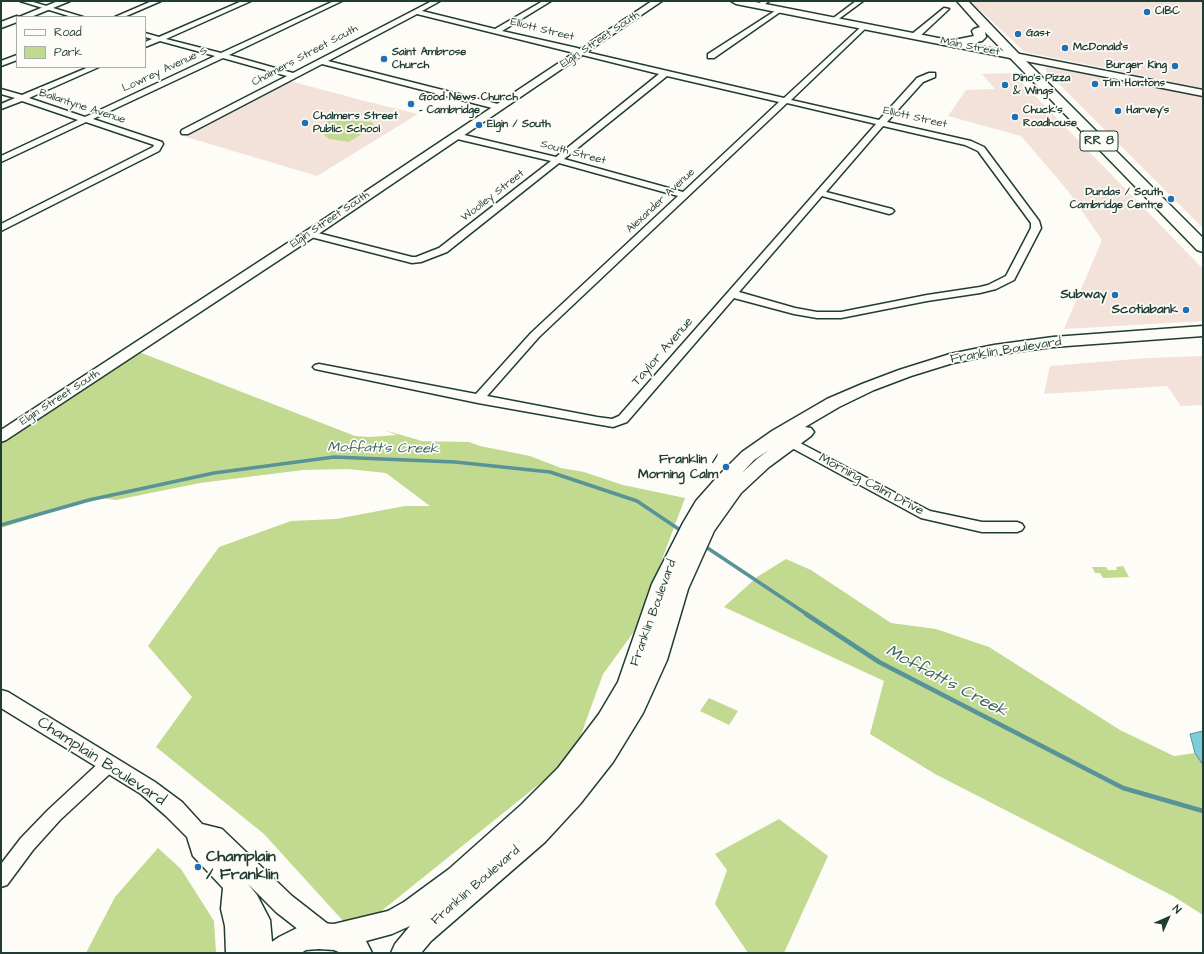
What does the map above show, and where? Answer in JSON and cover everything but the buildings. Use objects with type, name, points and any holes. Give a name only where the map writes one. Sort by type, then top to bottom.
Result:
[{"type":"main road","name":"Main Street","points":[[736,1],[762,3],[780,10],[1203,93]]},
{"type":"main road","name":"RR 8","points":[[962,1],[1014,56],[1203,247]]},
{"type":"main road","points":[[953,43],[976,40],[980,37],[978,31],[987,28]]},
{"type":"main road","name":"Franklin Boulevard","points":[[278,953],[303,938],[330,937],[392,922],[413,911],[463,872],[531,812],[566,775],[607,721],[628,684],[662,584],[687,550],[699,526],[716,513],[735,489],[763,463],[784,438],[833,403],[862,389],[904,373],[950,359],[994,350],[1053,342],[1203,331]]},
{"type":"main road","name":"Franklin Boulevard","points":[[784,438],[872,397],[915,380],[959,367],[1006,357],[1058,350],[1203,340]]},
{"type":"main road","name":"Franklin Boulevard","points":[[404,953],[422,932],[536,834],[572,797],[604,755],[635,707],[656,660],[678,589],[687,550]]},
{"type":"main road","points":[[330,937],[348,943],[358,953]]},
{"type":"street","points":[[22,1],[76,16]]},
{"type":"street","points":[[26,16],[66,1]]},
{"type":"street","points":[[120,16],[158,1]]},
{"type":"street","points":[[146,45],[248,1]]},
{"type":"street","name":"Lowrey Avenue S","points":[[1,159],[339,1]]},
{"type":"street","name":"Chalmers Street South","points":[[185,132],[437,1]]},
{"type":"street","points":[[496,31],[548,1]]},
{"type":"street","name":"Elgin Street South","points":[[1,437],[310,234],[658,1]]},
{"type":"street","points":[[834,20],[860,1]]},
{"type":"street","points":[[915,36],[946,9]]},
{"type":"street","points":[[711,56],[780,10]]},
{"type":"street","name":"Elliott Street","points":[[416,12],[785,101],[968,143],[981,149],[1036,223],[1036,228],[1010,278],[992,287],[980,290],[927,298],[841,316],[817,316],[794,312],[733,294]]},
{"type":"street","points":[[1,25],[16,19]]},
{"type":"street","name":"Alexander Avenue","points":[[478,399],[535,335],[865,26]]},
{"type":"street","points":[[146,35],[293,76]]},
{"type":"street","points":[[1,64],[16,57]]},
{"type":"street","points":[[320,61],[499,107]]},
{"type":"street","points":[[1,107],[93,68]]},
{"type":"street","name":"Woolley Street","points":[[310,234],[417,260],[443,250],[665,72]]},
{"type":"street","name":"Taylor Avenue","points":[[319,367],[597,421],[613,423],[623,419],[881,122],[920,80],[932,75]]},
{"type":"street","name":"Ballantyne Avenue","points":[[1,92],[159,144],[156,148],[1,228]]},
{"type":"street","name":"South Street","points":[[456,136],[557,160],[684,195]]},
{"type":"street","points":[[820,193],[889,211]]},
{"type":"street","name":"Morning Calm Drive","points":[[784,438],[926,515],[982,527],[1016,527]]},
{"type":"street","name":"Champlain Boulevard","points":[[1,698],[148,788],[174,809],[196,832],[201,849],[234,884],[249,903],[258,920],[262,953]]},
{"type":"street","points":[[1,878],[27,844],[54,815],[109,764]]},
{"type":"street","points":[[196,832],[214,836],[284,904],[330,937]]},
{"type":"street","points":[[234,884],[233,909],[237,926],[238,953]]},
{"type":"shaded area","points":[[970,1],[1203,1],[1203,88],[1025,52]]},
{"type":"shaded area","points":[[1046,67],[1203,97],[1203,228],[1046,71]]},
{"type":"shaded area","points":[[1013,73],[1203,269],[1203,321],[1064,329],[1102,240],[1068,191],[1021,136],[948,116],[966,90],[995,89],[982,74]]},
{"type":"shaded area","name":"Chalmers Street Public School","points":[[290,81],[418,114],[317,176],[183,136]]},
{"type":"shaded area","points":[[1203,356],[1203,405],[1181,406],[1167,386],[1044,394],[1050,366],[1148,358]]},
{"type":"green space","points":[[329,119],[372,122],[374,126],[349,142],[329,139],[320,131]]},
{"type":"green space","points":[[134,350],[355,436],[370,437],[397,435],[384,430],[422,441],[469,442],[480,446],[530,456],[561,468],[584,472],[623,485],[685,498],[636,629],[603,674],[573,757],[354,933],[264,834],[156,747],[192,697],[148,646],[219,547],[291,521],[336,519],[405,506],[430,506],[386,473],[348,469],[303,470],[200,483],[116,500],[101,498],[82,502],[1,528],[1,438]]},
{"type":"green space","points":[[786,559],[811,570],[891,623],[936,629],[989,647],[1120,730],[1174,756],[1195,753],[1203,765],[1203,915],[1173,896],[935,774],[870,734],[884,681],[724,607],[757,577]]},
{"type":"green space","points":[[1123,566],[1129,577],[1103,578],[1100,573],[1095,573],[1092,567],[1106,567],[1108,570],[1117,570],[1116,567]]},
{"type":"green space","points":[[709,698],[738,711],[729,725],[700,711]]},
{"type":"green space","points":[[779,819],[828,856],[784,953],[748,953],[715,904],[727,870],[715,854]]},
{"type":"green space","points":[[158,848],[181,869],[214,921],[216,953],[86,953],[115,897]]},
{"type":"water","points":[[1203,731],[1203,765],[1195,753],[1190,734]]},
{"type":"waterway","name":"Moffatt's Creek","points":[[1,525],[89,500],[214,473],[334,457],[455,462],[550,472],[637,501],[683,532]]},
{"type":"waterway","name":"Moffatt's Creek","points":[[703,545],[808,615]]},
{"type":"waterway","name":"Moffatt's Creek","points":[[806,614],[879,662],[1123,788],[1203,811]]},
{"type":"place","name":"CIBC","points":[[1147,12]]},
{"type":"place","name":"Gas+","points":[[1018,34]]},
{"type":"place","name":"McDonald's","points":[[1065,48]]},
{"type":"place","name":"Saint Ambrose Church","points":[[384,59]]},
{"type":"place","name":"Burger King","points":[[1175,66]]},
{"type":"place","name":"Tim Hortons","points":[[1095,84]]},
{"type":"place","name":"Dino's Pizza & Wings","points":[[1005,85]]},
{"type":"place","name":"Good News Church - Cambridge","points":[[411,104]]},
{"type":"place","name":"Harvey's","points":[[1118,111]]},
{"type":"place","name":"Chuck's Roadhouse","points":[[1015,117]]},
{"type":"place","name":"Chalmers Street Public School","points":[[305,123]]},
{"type":"place","name":"Elgin / South","points":[[479,125]]},
{"type":"place","name":"Dundas / South Cambridge Centre","points":[[1171,199]]},
{"type":"place","name":"Subway","points":[[1115,295]]},
{"type":"place","name":"Scotiabank","points":[[1186,310]]},
{"type":"place","name":"Franklin / Morning Calm","points":[[726,467]]},
{"type":"place","name":"Champlain / Franklin","points":[[198,867]]}]
